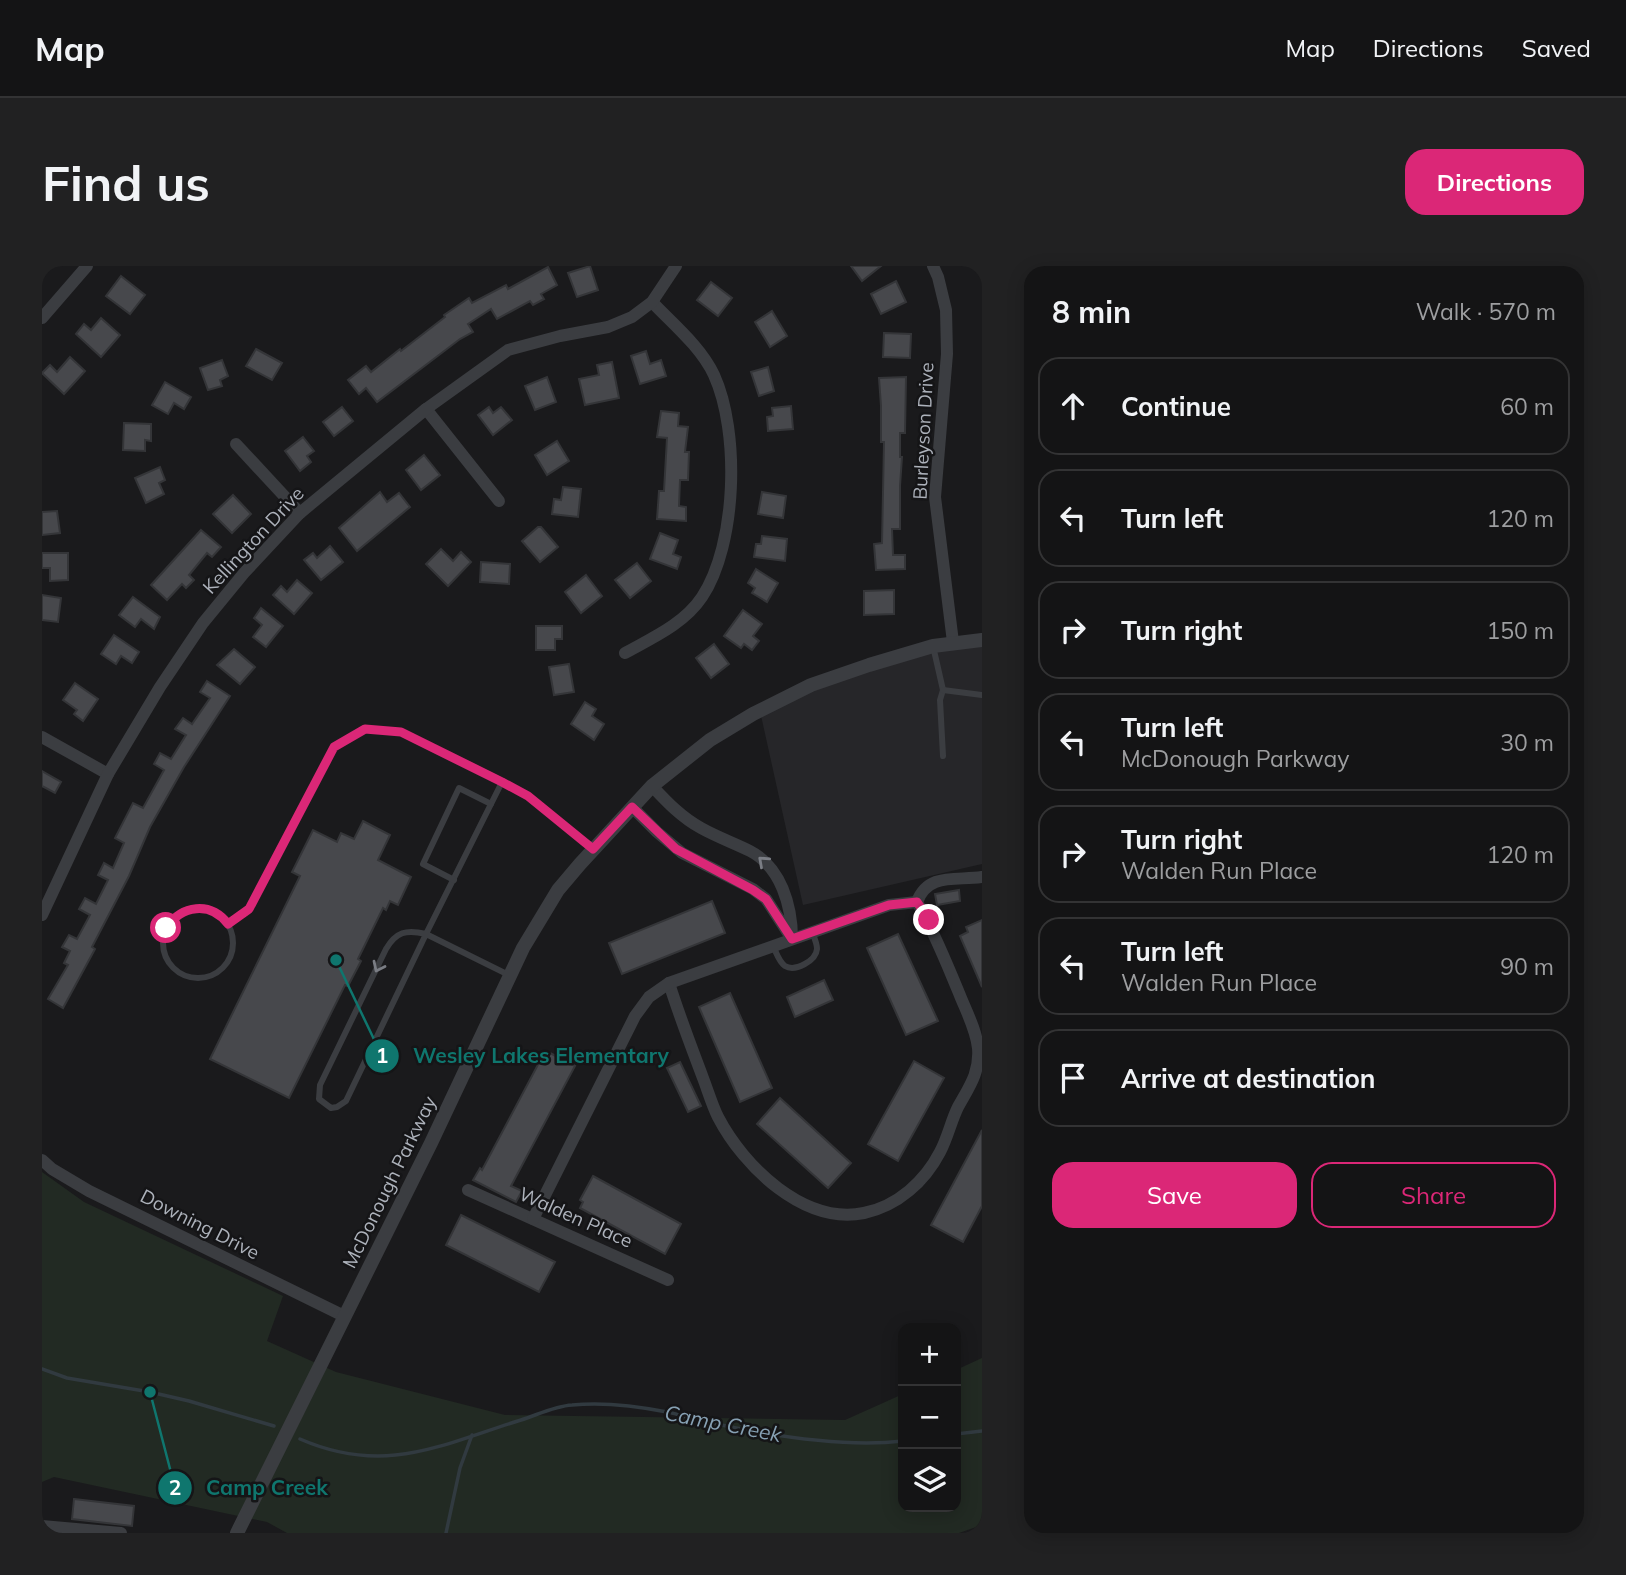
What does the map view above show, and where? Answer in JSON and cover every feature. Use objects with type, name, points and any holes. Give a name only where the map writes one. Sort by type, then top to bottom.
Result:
[{"type":"street","points":[[42,318],[87,266]]},
{"type":"street","name":"Kellington Drive","points":[[42,915],[108,774],[160,687],[203,623],[244,573],[300,513],[426,409],[508,351],[560,335],[608,327],[632,317],[652,302],[676,266]]},
{"type":"street","name":"Burleyson Drive","points":[[933,266],[946,310],[947,354],[935,497],[953,642]]},
{"type":"street","points":[[625,653],[671,627],[702,597],[714,573],[722,547],[732,486],[730,433],[713,373],[691,343],[652,302]]},
{"type":"street","points":[[426,409],[499,501]]},
{"type":"street","points":[[236,444],[300,513]]},
{"type":"street","name":"McDonough Parkway","points":[[237,1533],[425,1155],[509,975],[538,920],[558,890],[652,786],[710,740],[764,708],[811,685],[877,662],[933,646],[982,640]]},
{"type":"street","points":[[42,737],[108,774]]},
{"type":"street","points":[[652,786],[685,818],[761,858],[776,875],[786,899],[792,922],[792,939]]},
{"type":"street","points":[[632,807],[676,849],[753,890],[771,906],[792,939]]},
{"type":"street","points":[[917,902],[923,890],[937,880],[982,877]]},
{"type":"street","points":[[771,906],[786,899]]},
{"type":"street","points":[[533,1219],[635,1016],[649,997],[669,983],[792,939],[889,905],[917,902]]},
{"type":"street","points":[[669,983],[718,1117],[748,1158],[782,1190],[810,1208],[841,1214],[858,1214],[878,1209],[903,1196],[932,1167],[958,1106],[971,1086],[978,1061],[975,1032],[929,920],[917,902]]},
{"type":"street","name":"Downing Drive","points":[[42,1160],[89,1191],[344,1316]]},
{"type":"street","name":"Walden Place","points":[[468,1189],[668,1280]]},
{"type":"street","points":[[42,1526],[59,1531],[121,1533]]},
{"type":"lane","points":[[933,646],[943,690],[940,700],[943,756]]},
{"type":"lane","points":[[943,690],[982,695]]},
{"type":"lane","points":[[228,924],[249,909],[334,747],[365,729],[401,732],[502,782],[528,796],[593,849]]},
{"type":"lane","points":[[502,782],[426,934],[346,1101],[331,1108],[319,1098],[320,1085],[386,949],[391,941],[404,931],[426,934],[509,975]]},
{"type":"lane","points":[[454,880],[423,864],[459,788],[491,804]]},
{"type":"lane","points":[[206,909],[217,913],[228,924],[234,942],[232,953],[219,972],[198,979],[186,977],[168,962],[163,951],[166,928],[173,918],[183,911],[206,909]]},
{"type":"lane","points":[[773,946],[782,964],[789,968],[803,965],[813,959],[817,952],[812,932]]},
{"type":"shaded area","points":[[982,640],[982,864],[803,905],[760,711],[823,678]]},
{"type":"shaded area","points":[[42,1172],[84,1202],[283,1296],[267,1341],[336,1372],[505,1415],[845,1420],[898,1396],[898,1512],[961,1512],[961,1368],[982,1358],[982,1525],[959,1533],[287,1533],[267,1522],[54,1477],[42,1482]]},
{"type":"building","points":[[590,266],[598,290],[577,297],[568,273]]},
{"type":"building","points":[[851,266],[881,266],[862,281]]},
{"type":"building","points":[[548,267],[557,285],[541,294],[544,299],[533,305],[530,301],[497,319],[491,309],[468,324],[473,332],[377,402],[366,388],[359,394],[348,380],[366,366],[371,372],[469,298],[472,303],[506,285],[508,289]]},
{"type":"building","points":[[121,276],[145,295],[130,314],[106,296]]},
{"type":"building","points":[[896,281],[906,302],[881,314],[871,294]]},
{"type":"building","points":[[711,282],[732,298],[718,316],[697,300]]},
{"type":"building","points":[[772,311],[787,336],[770,347],[755,322]]},
{"type":"building","points":[[101,318],[120,335],[101,357],[76,334],[84,324],[91,330]]},
{"type":"building","points":[[884,333],[911,334],[910,358],[883,357]]},
{"type":"building","points":[[256,349],[282,363],[272,380],[246,366]]},
{"type":"building","points":[[646,351],[650,364],[661,360],[666,376],[640,384],[631,356]]},
{"type":"building","points":[[70,357],[85,371],[64,394],[42,373],[50,365],[57,372]]},
{"type":"building","points":[[222,360],[228,376],[220,380],[222,386],[208,390],[200,368]]},
{"type":"building","points":[[612,362],[619,398],[585,405],[579,379],[599,375],[597,365]]},
{"type":"building","points":[[768,367],[774,391],[759,396],[751,372]]},
{"type":"building","points":[[547,377],[556,402],[535,410],[525,386]]},
{"type":"building","points":[[906,377],[905,433],[900,433],[900,529],[892,529],[893,555],[905,555],[905,569],[876,570],[874,544],[882,543],[884,442],[881,442],[879,378]]},
{"type":"building","points":[[165,382],[191,397],[184,409],[174,403],[168,414],[152,405]]},
{"type":"building","points":[[791,406],[793,429],[768,431],[767,417],[773,416],[772,408]]},
{"type":"building","points":[[342,407],[353,421],[334,436],[323,422]]},
{"type":"building","points":[[489,407],[493,413],[501,407],[512,420],[493,435],[478,415]]},
{"type":"building","points":[[661,411],[679,413],[678,426],[688,427],[685,452],[689,452],[688,480],[680,480],[679,506],[686,507],[686,521],[657,519],[659,491],[664,491],[667,438],[657,437]]},
{"type":"building","points":[[124,423],[151,424],[151,441],[145,440],[145,451],[123,450]]},
{"type":"building","points":[[303,437],[314,451],[307,456],[311,462],[300,471],[285,451]]},
{"type":"building","points":[[557,441],[569,461],[547,475],[535,455]]},
{"type":"building","points":[[424,455],[440,475],[421,490],[406,470]]},
{"type":"building","points":[[160,467],[165,480],[159,483],[164,494],[146,503],[135,478]]},
{"type":"building","points":[[563,487],[581,489],[578,517],[552,514],[554,499],[561,500]]},
{"type":"building","points":[[380,492],[387,502],[399,493],[410,507],[357,551],[339,528]]},
{"type":"building","points":[[762,492],[786,496],[783,518],[758,514]]},
{"type":"building","points":[[233,495],[251,514],[232,533],[213,514]]},
{"type":"building","points":[[57,511],[60,533],[42,535],[42,512]]},
{"type":"building","points":[[541,527],[558,547],[540,562],[522,541]]},
{"type":"building","points":[[201,530],[221,547],[212,557],[207,553],[189,575],[194,580],[186,588],[182,584],[167,600],[151,585]]},
{"type":"building","points":[[660,533],[678,540],[673,554],[681,557],[677,569],[650,559]]},
{"type":"building","points":[[762,536],[787,539],[785,561],[754,557],[756,544],[761,544]]},
{"type":"building","points":[[330,546],[343,562],[321,580],[304,560],[313,553],[317,558]]},
{"type":"building","points":[[441,549],[453,561],[461,552],[471,562],[448,586],[426,564]]},
{"type":"building","points":[[42,553],[68,553],[68,580],[50,581],[50,568],[42,568]]},
{"type":"building","points":[[481,562],[510,564],[509,584],[480,582]]},
{"type":"building","points":[[637,563],[651,581],[630,598],[615,580]]},
{"type":"building","points":[[756,569],[778,583],[767,602],[752,593],[755,588],[748,583]]},
{"type":"building","points":[[586,575],[602,596],[581,613],[565,592]]},
{"type":"building","points":[[297,580],[312,593],[294,614],[273,595],[281,586],[287,592]]},
{"type":"building","points":[[894,590],[894,614],[864,615],[864,591]]},
{"type":"building","points":[[42,595],[61,598],[58,622],[42,620]]},
{"type":"building","points":[[133,597],[160,617],[154,629],[141,619],[135,627],[119,615]]},
{"type":"building","points":[[261,608],[283,626],[266,647],[253,637],[262,625],[254,618]]},
{"type":"building","points":[[743,610],[762,624],[753,636],[759,641],[752,650],[744,644],[741,648],[724,636]]},
{"type":"building","points":[[536,626],[562,626],[562,639],[555,639],[555,650],[536,650]]},
{"type":"building","points":[[114,635],[139,652],[132,663],[121,656],[116,664],[101,654]]},
{"type":"building","points":[[714,644],[729,664],[711,678],[696,658]]},
{"type":"building","points":[[234,649],[255,667],[240,684],[217,665]]},
{"type":"building","points":[[569,664],[574,692],[554,695],[549,667]]},
{"type":"building","points":[[207,681],[230,696],[184,767],[150,827],[129,876],[92,947],[95,949],[63,1008],[48,999],[68,965],[64,963],[70,951],[62,947],[69,935],[77,939],[90,915],[79,909],[85,898],[96,904],[108,880],[98,875],[104,863],[113,868],[124,843],[115,838],[133,803],[143,808],[164,770],[154,764],[160,753],[171,759],[186,735],[175,729],[183,718],[192,724],[210,698],[200,692]]},
{"type":"building","points":[[75,683],[98,699],[83,721],[74,714],[77,710],[63,700]]},
{"type":"building","points":[[585,702],[596,709],[592,716],[604,724],[594,740],[571,724]]},
{"type":"building","points":[[42,771],[61,782],[55,793],[42,786]]},
{"type":"building","points":[[363,821],[390,835],[378,860],[411,877],[398,905],[390,901],[386,910],[383,908],[358,959],[361,961],[348,986],[345,985],[289,1098],[210,1059],[300,876],[292,872],[313,830],[337,842],[341,833],[354,839]]},
{"type":"building","points":[[959,890],[960,901],[937,905],[935,894]]},
{"type":"building","points":[[712,901],[725,933],[622,974],[609,943]]},
{"type":"building","points":[[982,920],[982,987],[960,936],[968,932],[966,927]]},
{"type":"building","points":[[898,934],[938,1021],[906,1035],[867,948]]},
{"type":"building","points":[[824,980],[833,1000],[795,1017],[787,997]]},
{"type":"building","points":[[730,993],[772,1088],[740,1102],[699,1007]]},
{"type":"building","points":[[550,1053],[575,1066],[511,1186],[522,1191],[516,1202],[473,1180],[480,1168],[482,1170],[542,1057],[547,1059]]},
{"type":"building","points":[[914,1061],[944,1078],[898,1161],[868,1144]]},
{"type":"building","points":[[680,1062],[701,1106],[688,1112],[667,1068]]},
{"type":"building","points":[[780,1098],[851,1163],[828,1188],[757,1124]]},
{"type":"building","points":[[982,1130],[982,1206],[963,1242],[931,1225]]},
{"type":"building","points":[[593,1176],[681,1224],[665,1254],[580,1208],[583,1202],[580,1200]]},
{"type":"building","points":[[461,1215],[555,1262],[539,1292],[446,1245]]},
{"type":"building","points":[[74,1499],[134,1506],[132,1526],[72,1519]]},
{"type":"waterway","name":"Camp Creek","points":[[42,1369],[67,1378],[189,1401],[274,1426]]},
{"type":"waterway","name":"Camp Creek","points":[[300,1439],[331,1450],[359,1455],[412,1453],[464,1439],[559,1407],[595,1404],[656,1410],[803,1439],[854,1443],[898,1441]]},
{"type":"waterway","name":"Camp Creek","points":[[961,1433],[982,1431]]},
{"type":"waterway","points":[[446,1533],[460,1468],[472,1435]]},
{"type":"place","name":"Wesley Lakes Elementary","points":[[336,960]]},
{"type":"place","name":"Camp Creek","points":[[150,1392]]},
{"type":"route","points":[[166,928],[173,918],[194,908],[217,913],[228,924],[249,909],[334,747],[365,729],[401,732],[502,782],[528,796],[593,849],[632,807],[676,849],[766,899],[792,939],[889,905],[917,902],[929,920]]}]
